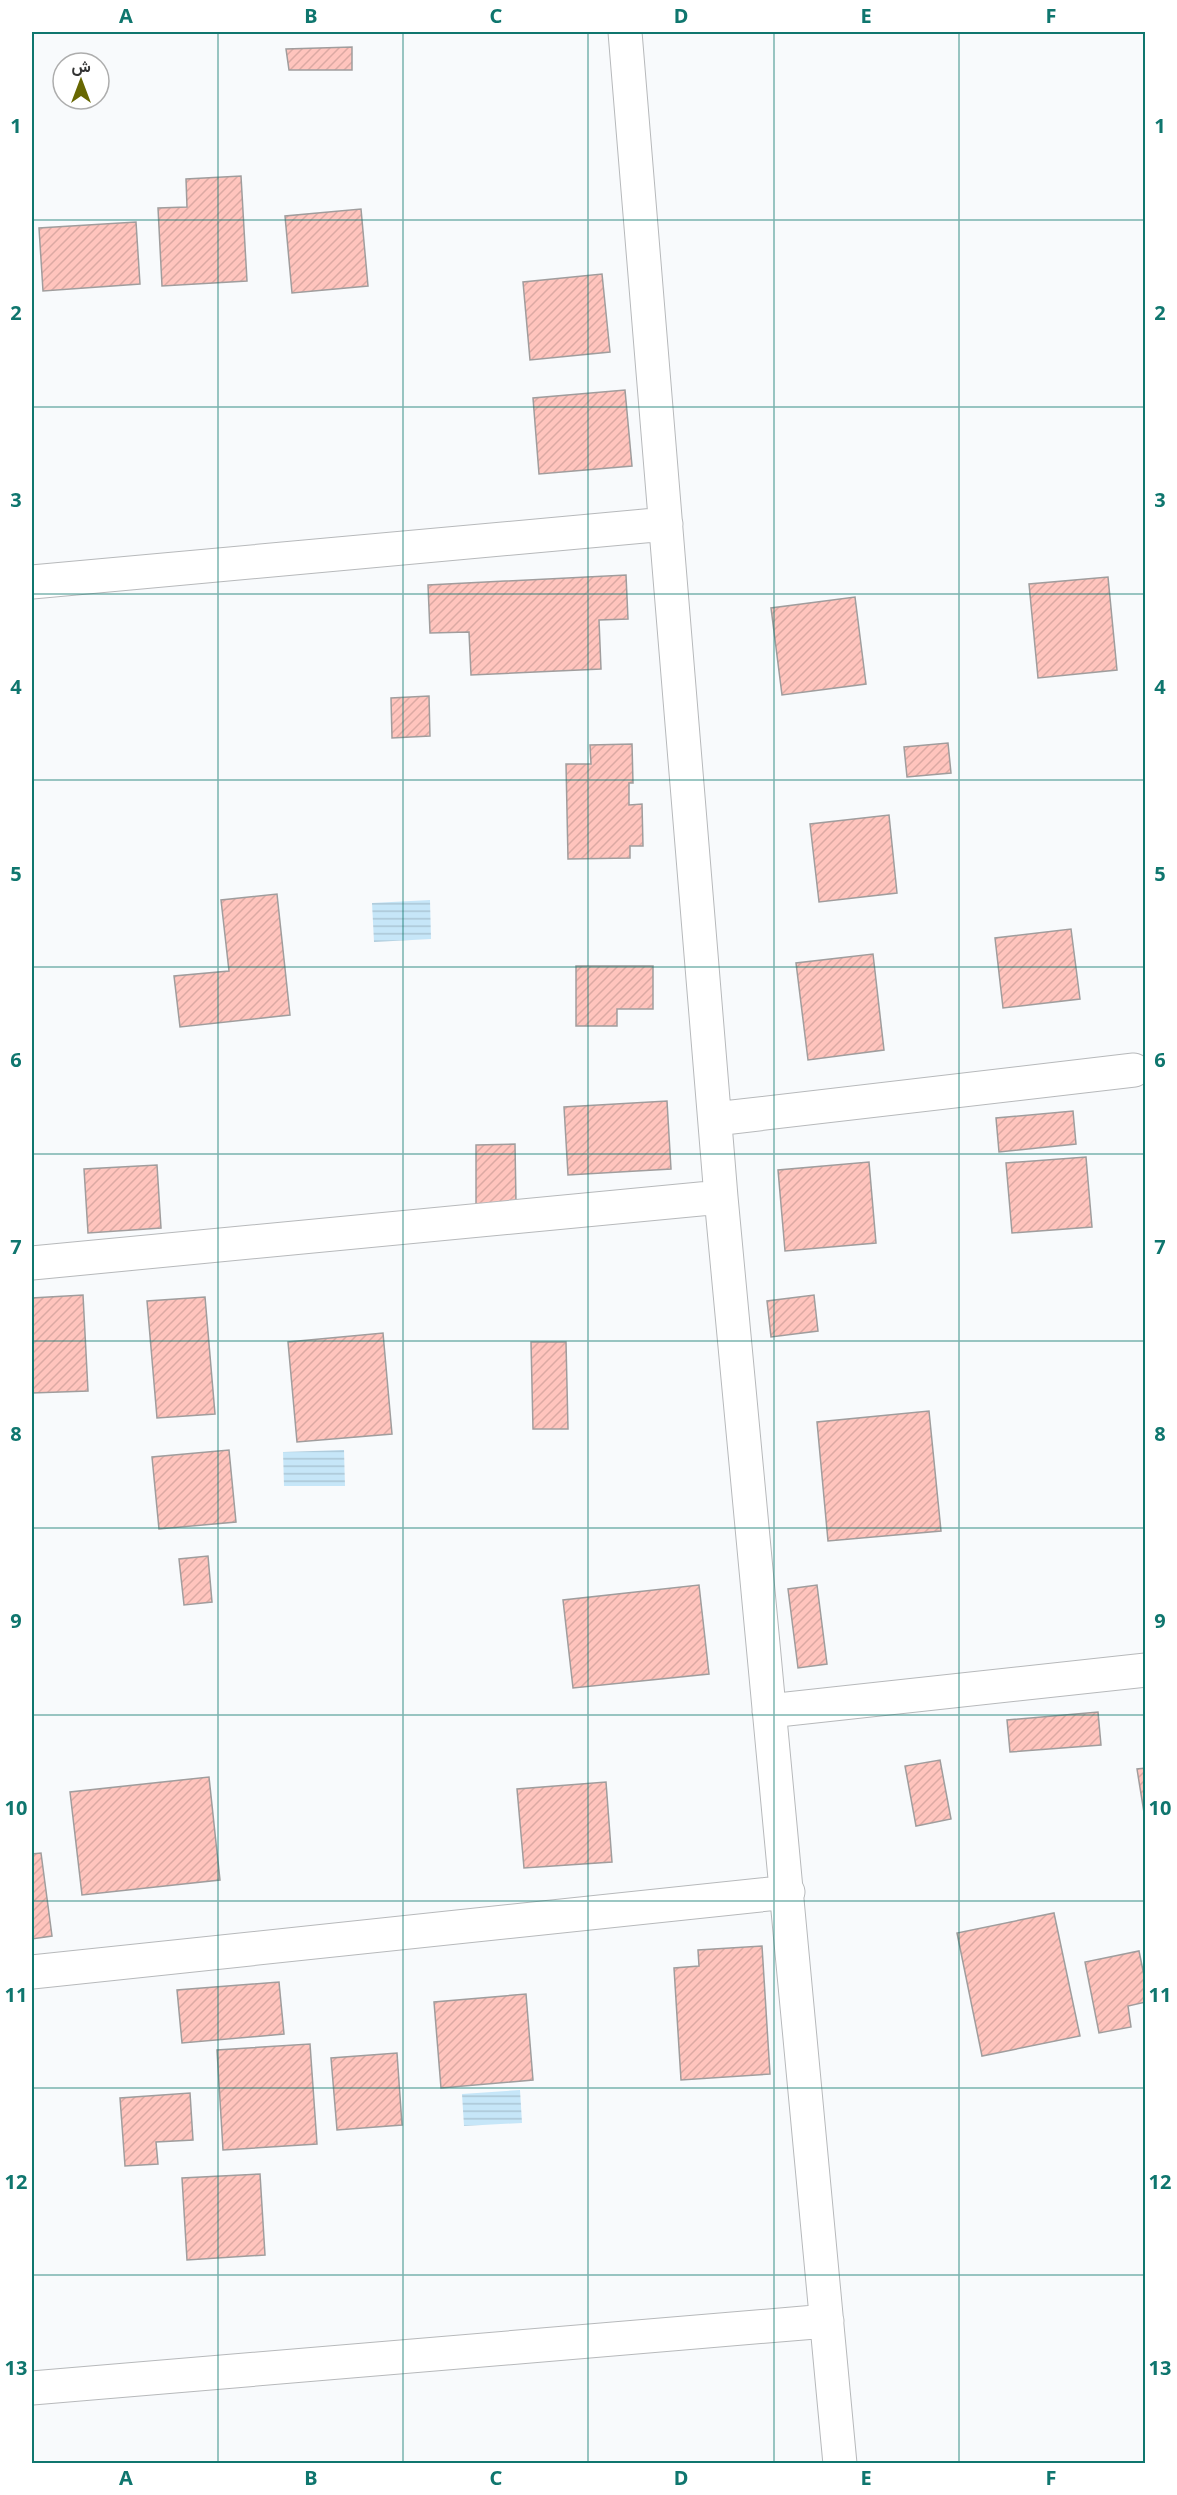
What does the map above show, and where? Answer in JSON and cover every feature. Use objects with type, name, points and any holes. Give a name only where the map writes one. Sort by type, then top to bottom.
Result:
[{"type":"street","points":[[625,32],[721,1197],[840,2463]]},
{"type":"street","points":[[32,582],[666,524]]},
{"type":"street","points":[[715,1119],[1134,1070]]},
{"type":"street","points":[[32,1263],[721,1197]]},
{"type":"street","points":[[769,1711],[1146,1670]]},
{"type":"street","points":[[32,1972],[788,1892]]},
{"type":"street","points":[[32,2388],[827,2320]]},
{"type":"water","points":[[430,900],[431,939],[374,942],[372,903]]},
{"type":"water","points":[[344,1450],[345,1486],[284,1486],[283,1452]]},
{"type":"water","points":[[520,2090],[522,2123],[464,2126],[462,2094]]},
{"type":"building","points":[[352,47],[352,70],[289,70],[286,49]]},
{"type":"building","points":[[241,176],[247,281],[162,286],[158,208],[187,207],[186,179]]},
{"type":"building","points":[[361,209],[368,286],[292,293],[285,216]]},
{"type":"building","points":[[136,222],[140,284],[43,291],[39,228]]},
{"type":"building","points":[[602,274],[610,352],[530,360],[523,282]]},
{"type":"building","points":[[625,390],[632,466],[539,474],[533,398]]},
{"type":"building","points":[[626,575],[628,619],[599,620],[601,669],[471,675],[469,632],[430,633],[428,585]]},
{"type":"building","points":[[1108,577],[1117,670],[1038,678],[1029,584]]},
{"type":"building","points":[[855,597],[866,684],[782,695],[771,608]]},
{"type":"building","points":[[429,696],[430,736],[392,738],[391,698]]},
{"type":"building","points":[[948,743],[951,773],[907,777],[904,747]]},
{"type":"building","points":[[632,744],[633,783],[629,783],[629,805],[642,804],[643,846],[630,846],[630,858],[568,859],[566,764],[591,764],[590,745]]},
{"type":"building","points":[[889,815],[897,893],[819,902],[810,824]]},
{"type":"building","points":[[277,894],[290,1015],[180,1027],[174,976],[229,971],[221,900]]},
{"type":"building","points":[[1071,929],[1080,999],[1003,1008],[995,938]]},
{"type":"building","points":[[873,954],[884,1050],[808,1060],[796,963]]},
{"type":"building","points":[[576,966],[653,966],[653,1009],[617,1009],[617,1026],[576,1026]]},
{"type":"building","points":[[667,1101],[671,1169],[568,1175],[564,1107]]},
{"type":"building","points":[[1073,1111],[1076,1144],[999,1152],[996,1118]]},
{"type":"building","points":[[515,1144],[516,1203],[476,1204],[476,1145]]},
{"type":"building","points":[[1086,1157],[1092,1227],[1012,1233],[1006,1163]]},
{"type":"building","points":[[869,1162],[876,1243],[785,1251],[778,1170]]},
{"type":"building","points":[[157,1165],[161,1228],[88,1233],[84,1169]]},
{"type":"building","points":[[83,1295],[88,1391],[32,1393],[32,1298]]},
{"type":"building","points":[[814,1295],[818,1331],[771,1337],[767,1301]]},
{"type":"building","points":[[205,1297],[215,1414],[157,1418],[147,1301]]},
{"type":"building","points":[[383,1333],[392,1434],[297,1442],[288,1342]]},
{"type":"building","points":[[531,1342],[566,1342],[568,1429],[533,1429]]},
{"type":"building","points":[[929,1411],[941,1531],[828,1541],[817,1422]]},
{"type":"building","points":[[229,1450],[236,1522],[159,1529],[152,1457]]},
{"type":"building","points":[[208,1556],[212,1602],[184,1605],[179,1559]]},
{"type":"building","points":[[699,1585],[709,1674],[573,1688],[563,1600]]},
{"type":"building","points":[[817,1585],[827,1664],[798,1668],[788,1589]]},
{"type":"building","points":[[1098,1712],[1101,1745],[1010,1752],[1007,1720]]},
{"type":"building","points":[[940,1760],[951,1819],[916,1826],[905,1766]]},
{"type":"building","points":[[1146,1768],[1146,1825],[1137,1769]]},
{"type":"building","points":[[209,1777],[220,1880],[82,1895],[70,1792]]},
{"type":"building","points":[[606,1782],[612,1862],[524,1868],[517,1789]]},
{"type":"building","points":[[41,1853],[52,1936],[32,1939],[32,1854]]},
{"type":"building","points":[[1054,1913],[1080,2036],[982,2056],[957,1933]]},
{"type":"building","points":[[762,1946],[770,2074],[681,2080],[674,1968],[699,1966],[698,1950]]},
{"type":"building","points":[[1139,1951],[1146,1985],[1146,2002],[1128,2006],[1131,2027],[1099,2033],[1085,1962]]},
{"type":"building","points":[[279,1982],[284,2034],[182,2043],[177,1990]]},
{"type":"building","points":[[526,1994],[533,2080],[441,2088],[434,2002]]},
{"type":"building","points":[[310,2044],[317,2144],[223,2150],[217,2050]]},
{"type":"building","points":[[397,2053],[402,2125],[337,2130],[331,2058]]},
{"type":"building","points":[[190,2093],[193,2140],[156,2142],[158,2164],[125,2166],[120,2098]]},
{"type":"building","points":[[260,2174],[265,2255],[187,2260],[182,2178]]}]
